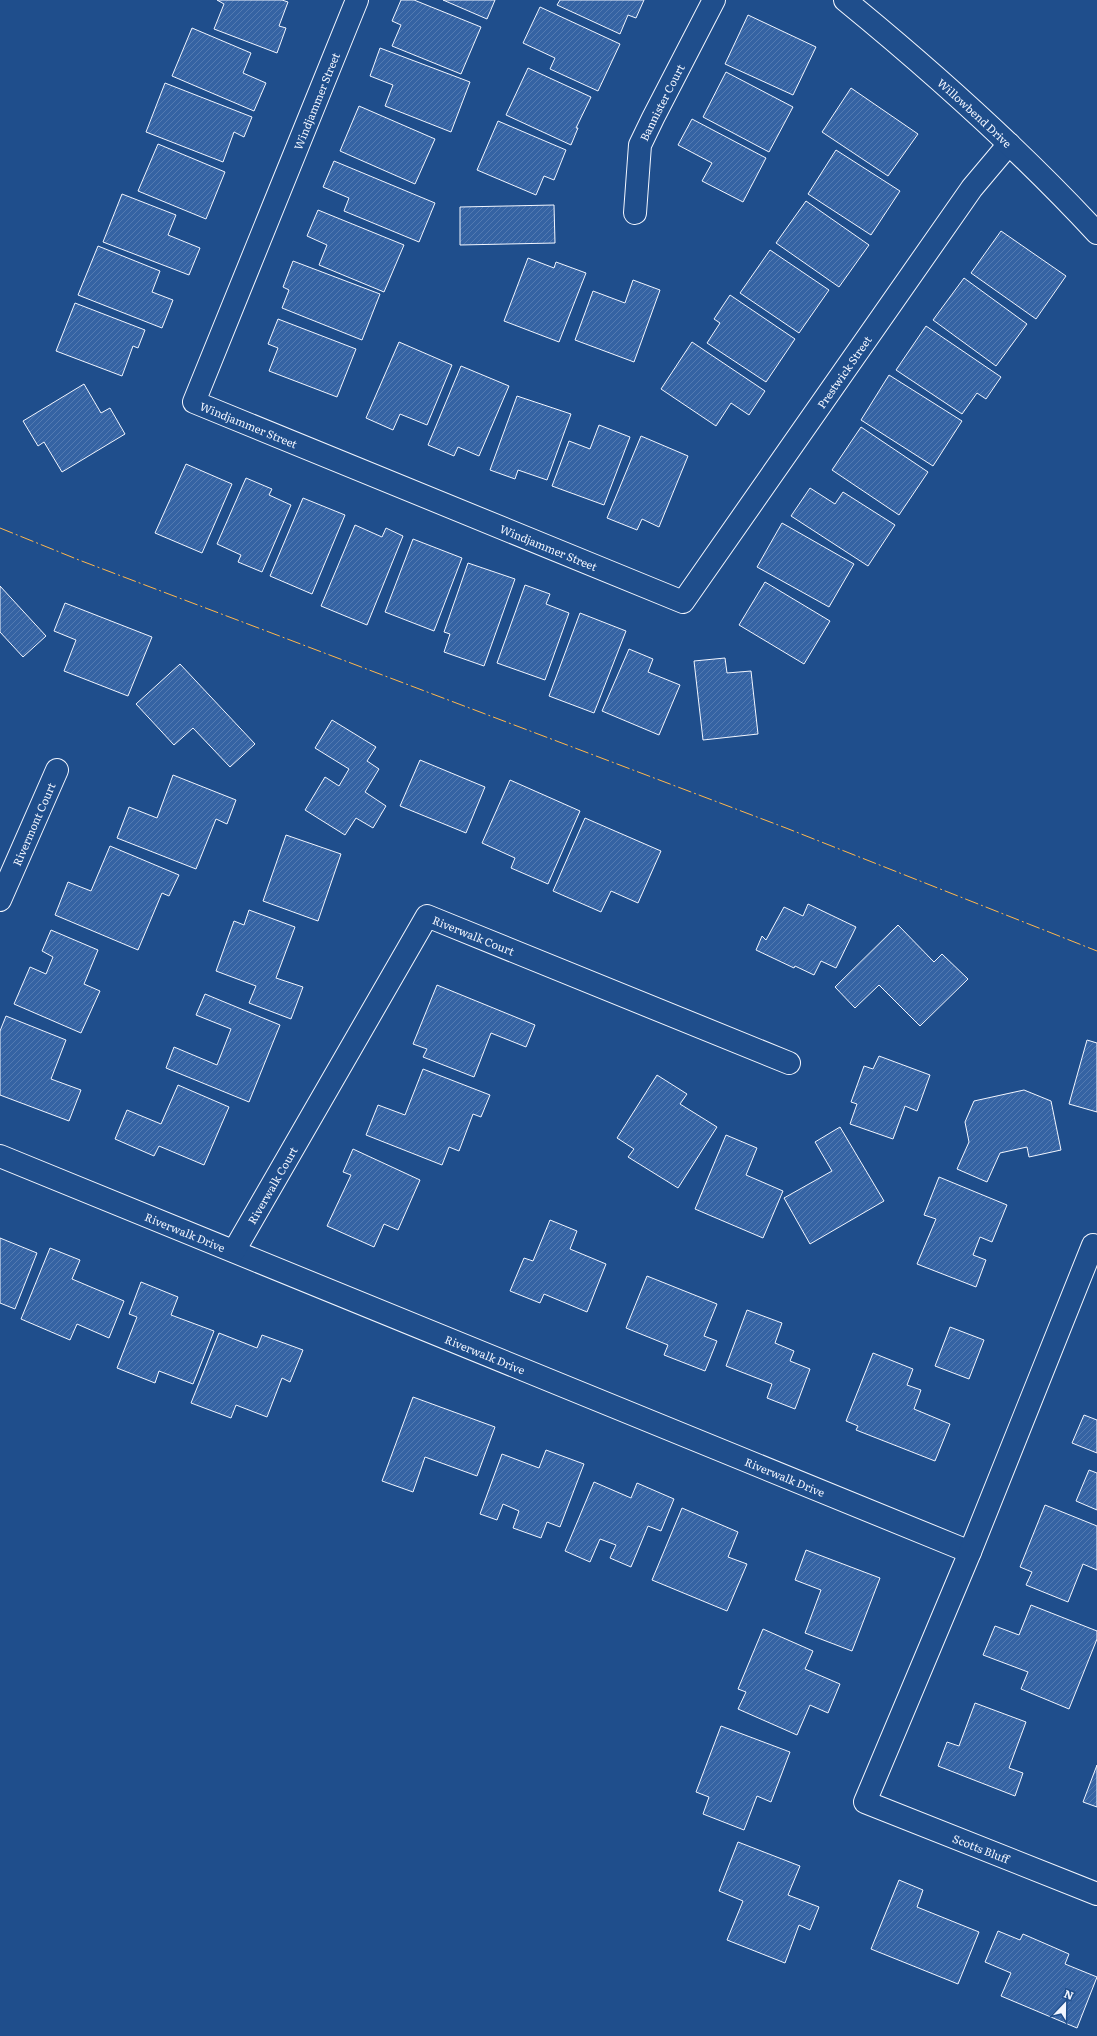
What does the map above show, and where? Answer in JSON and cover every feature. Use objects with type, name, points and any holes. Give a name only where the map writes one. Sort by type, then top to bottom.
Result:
[{"type":"street","name":"Windjammer Street","points":[[357,0],[194,402],[683,602]]},
{"type":"street","name":"Bannister Court","points":[[635,213],[640,145],[714,0]]},
{"type":"street","name":"Willowbend Drive","points":[[845,0],[905,49],[1009,144],[1097,233]]},
{"type":"street","name":"Prestwick Street","points":[[683,602],[972,188],[1009,144]]},
{"type":"street","name":"Rivermont Court","points":[[0,900],[57,770]]},
{"type":"street","name":"Riverwalk Court","points":[[234,1251],[427,916],[789,1063]]},
{"type":"street","name":"Riverwalk Drive","points":[[0,1156],[970,1552]]},
{"type":"street","points":[[970,1552],[1095,1246]]},
{"type":"street","name":"Scotts Bluff","points":[[970,1552],[865,1802],[1097,1894]]},
{"type":"building","points":[[217,0],[282,0],[288,2],[279,26],[286,28],[277,53],[214,29],[224,4]]},
{"type":"building","points":[[401,0],[414,0],[481,27],[461,74],[392,46],[401,25],[392,21]]},
{"type":"building","points":[[443,0],[495,0],[487,19]]},
{"type":"building","points":[[560,0],[644,0],[636,18],[628,15],[620,34],[557,5]]},
{"type":"building","points":[[540,7],[620,44],[598,91],[550,69],[555,58],[523,43]]},
{"type":"building","points":[[748,15],[816,47],[793,95],[725,64]]},
{"type":"building","points":[[192,28],[251,53],[243,73],[266,83],[254,111],[172,76]]},
{"type":"building","points":[[380,48],[470,82],[451,132],[385,106],[393,85],[370,76]]},
{"type":"building","points":[[528,68],[591,97],[576,128],[578,128],[571,145],[506,115]]},
{"type":"building","points":[[726,72],[793,107],[769,152],[703,117]]},
{"type":"building","points":[[165,83],[252,117],[244,137],[234,132],[223,162],[146,132]]},
{"type":"building","points":[[851,88],[918,134],[888,176],[822,132]]},
{"type":"building","points":[[359,106],[435,139],[415,184],[340,151]]},
{"type":"building","points":[[692,119],[766,158],[743,202],[702,181],[712,163],[678,145]]},
{"type":"building","points":[[498,121],[566,150],[554,180],[544,176],[536,195],[477,170]]},
{"type":"building","points":[[158,144],[225,172],[206,219],[138,191]]},
{"type":"building","points":[[836,150],[900,191],[871,235],[808,194]]},
{"type":"building","points":[[334,161],[435,203],[419,242],[344,211],[349,198],[323,187]]},
{"type":"building","points":[[122,194],[176,215],[168,235],[200,248],[189,275],[103,242]]},
{"type":"building","points":[[806,201],[869,245],[839,287],[776,243]]},
{"type":"building","points":[[554,205],[555,243],[460,245],[460,207]]},
{"type":"building","points":[[318,210],[404,245],[384,292],[319,265],[327,245],[307,236]]},
{"type":"building","points":[[1001,231],[1066,276],[1036,319],[971,273]]},
{"type":"building","points":[[98,246],[160,271],[152,292],[173,300],[162,328],[78,295]]},
{"type":"building","points":[[770,250],[829,290],[799,333],[740,293]]},
{"type":"building","points":[[528,258],[554,268],[556,262],[586,273],[559,342],[504,321]]},
{"type":"building","points":[[293,261],[380,294],[362,340],[282,308],[289,290],[283,287]]},
{"type":"building","points":[[964,278],[1027,324],[996,366],[933,320]]},
{"type":"building","points":[[633,280],[660,290],[634,362],[575,340],[593,291],[625,303]]},
{"type":"building","points":[[730,295],[795,339],[766,382],[707,343],[720,323],[714,319]]},
{"type":"building","points":[[75,303],[145,330],[138,348],[133,346],[122,376],[56,351]]},
{"type":"building","points":[[278,319],[356,349],[337,397],[269,371],[278,348],[268,344]]},
{"type":"building","points":[[926,326],[1001,377],[986,399],[977,393],[962,414],[896,370]]},
{"type":"building","points":[[399,342],[452,365],[427,425],[400,414],[393,430],[366,418]]},
{"type":"building","points":[[692,342],[765,391],[749,415],[731,403],[716,426],[661,389]]},
{"type":"building","points":[[461,366],[509,386],[479,456],[458,447],[454,456],[428,445]]},
{"type":"building","points":[[889,375],[962,421],[933,466],[861,420]]},
{"type":"building","points":[[84,384],[101,413],[110,408],[125,434],[62,472],[44,442],[38,446],[23,421]]},
{"type":"building","points":[[517,396],[571,414],[547,480],[518,470],[515,479],[490,470]]},
{"type":"building","points":[[599,425],[630,437],[604,505],[552,486],[569,441],[590,449]]},
{"type":"building","points":[[861,427],[928,472],[899,515],[832,470]]},
{"type":"building","points":[[641,436],[688,456],[659,527],[642,519],[637,530],[607,518]]},
{"type":"building","points":[[186,464],[232,484],[202,553],[155,533]]},
{"type":"building","points":[[246,478],[272,489],[269,495],[291,505],[262,572],[238,562],[241,555],[217,544]]},
{"type":"building","points":[[810,488],[835,504],[843,492],[895,525],[868,566],[791,516]]},
{"type":"building","points":[[303,498],[345,515],[312,594],[270,576]]},
{"type":"building","points":[[782,523],[854,564],[829,607],[757,567]]},
{"type":"building","points":[[355,525],[382,537],[386,528],[403,536],[367,625],[321,606]]},
{"type":"building","points":[[413,539],[462,558],[434,631],[385,612]]},
{"type":"building","points":[[468,563],[515,579],[484,666],[444,652],[450,634],[444,632]]},
{"type":"building","points":[[765,582],[830,621],[804,664],[739,625]]},
{"type":"building","points":[[525,585],[550,594],[546,604],[569,613],[545,680],[497,663]]},
{"type":"building","points":[[0,586],[46,636],[23,657],[0,632]]},
{"type":"building","points":[[65,603],[152,637],[128,696],[64,671],[76,640],[54,631]]},
{"type":"building","points":[[580,613],[626,631],[594,713],[549,696]]},
{"type":"building","points":[[629,649],[653,659],[648,672],[680,685],[659,735],[602,711]]},
{"type":"building","points":[[725,658],[727,673],[751,671],[758,734],[703,740],[694,661]]},
{"type":"building","points":[[180,664],[255,744],[230,767],[193,728],[174,745],[136,704]]},
{"type":"building","points":[[332,720],[376,747],[367,761],[379,769],[365,792],[386,806],[373,828],[356,818],[345,835],[305,810],[325,777],[339,786],[349,769],[315,748]]},
{"type":"building","points":[[420,760],[485,787],[466,833],[400,806]]},
{"type":"building","points":[[173,775],[236,800],[227,824],[216,819],[196,869],[117,838],[129,807],[157,818]]},
{"type":"building","points":[[510,780],[580,811],[548,884],[511,868],[515,858],[482,843]]},
{"type":"building","points":[[585,818],[661,851],[638,903],[611,891],[601,912],[553,891]]},
{"type":"building","points":[[286,835],[341,854],[318,921],[263,901]]},
{"type":"building","points":[[110,846],[179,875],[169,896],[162,893],[138,950],[55,915],[68,882],[91,891]]},
{"type":"building","points":[[808,904],[856,927],[836,968],[821,961],[814,975],[795,966],[794,968],[756,950],[762,936],[766,940],[784,907],[803,916]]},
{"type":"building","points":[[249,910],[295,927],[276,978],[303,987],[291,1019],[249,1003],[256,986],[216,971],[234,921],[244,925]]},
{"type":"building","points":[[898,925],[934,962],[942,954],[968,979],[920,1026],[879,985],[855,1008],[835,987]]},
{"type":"building","points":[[51,930],[98,950],[84,984],[100,991],[81,1033],[14,1004],[30,967],[46,974],[53,957],[42,951]]},
{"type":"building","points":[[437,985],[535,1025],[526,1047],[491,1033],[474,1077],[423,1057],[427,1049],[413,1044]]},
{"type":"building","points":[[205,994],[280,1025],[249,1102],[166,1068],[174,1047],[217,1065],[231,1029],[196,1015]]},
{"type":"building","points":[[6,1016],[66,1040],[51,1079],[81,1090],[69,1121],[0,1095],[0,1031]]},
{"type":"building","points":[[1087,1040],[1097,1043],[1097,1112],[1069,1104]]},
{"type":"building","points":[[879,1056],[930,1075],[917,1111],[905,1106],[893,1139],[850,1124],[857,1104],[851,1102],[864,1066],[873,1069]]},
{"type":"building","points":[[423,1069],[490,1095],[481,1117],[473,1114],[459,1151],[449,1147],[442,1165],[366,1135],[378,1105],[405,1115]]},
{"type":"building","points":[[657,1075],[687,1094],[680,1104],[717,1127],[678,1188],[628,1157],[634,1149],[617,1138]]},
{"type":"building","points":[[178,1085],[229,1107],[204,1165],[159,1146],[154,1156],[115,1139],[127,1110],[161,1124]]},
{"type":"building","points":[[1024,1090],[1051,1101],[1061,1150],[1029,1157],[1027,1147],[1000,1153],[987,1182],[957,1169],[969,1142],[965,1122],[974,1101]]},
{"type":"building","points":[[840,1127],[884,1201],[810,1244],[784,1198],[832,1171],[815,1142]]},
{"type":"building","points":[[726,1135],[757,1148],[746,1175],[783,1191],[763,1238],[695,1209]]},
{"type":"building","points":[[353,1149],[420,1180],[398,1230],[384,1224],[374,1247],[327,1226],[351,1175],[343,1172]]},
{"type":"building","points":[[939,1177],[1007,1205],[992,1242],[980,1237],[973,1255],[986,1260],[976,1287],[917,1264],[936,1219],[924,1215]]},
{"type":"building","points":[[550,1220],[577,1231],[570,1249],[606,1264],[587,1312],[544,1294],[540,1303],[510,1291],[524,1258],[533,1261]]},
{"type":"building","points":[[0,1238],[37,1253],[15,1309],[0,1303]]},
{"type":"building","points":[[50,1248],[80,1260],[72,1279],[124,1301],[109,1338],[77,1324],[70,1340],[21,1319]]},
{"type":"building","points":[[647,1276],[717,1304],[704,1336],[717,1341],[705,1371],[664,1355],[668,1345],[626,1328]]},
{"type":"building","points":[[141,1282],[178,1297],[171,1315],[214,1331],[193,1384],[159,1371],[155,1383],[117,1368],[137,1317],[129,1314]]},
{"type":"building","points":[[747,1310],[782,1323],[775,1343],[794,1351],[790,1361],[810,1369],[795,1409],[767,1398],[772,1384],[726,1366]]},
{"type":"building","points":[[950,1327],[984,1340],[969,1379],[935,1366]]},
{"type":"building","points":[[219,1333],[257,1348],[262,1335],[303,1350],[290,1382],[282,1378],[267,1417],[236,1405],[231,1418],[191,1403]]},
{"type":"building","points":[[873,1353],[913,1369],[907,1385],[921,1390],[914,1409],[950,1424],[935,1461],[856,1430],[858,1426],[846,1421]]},
{"type":"building","points":[[413,1397],[495,1427],[477,1476],[425,1457],[413,1492],[382,1481]]},
{"type":"building","points":[[1084,1415],[1097,1420],[1097,1453],[1072,1443]]},
{"type":"building","points":[[546,1450],[584,1464],[560,1527],[547,1522],[541,1538],[513,1528],[519,1511],[503,1504],[497,1520],[480,1514],[502,1454],[539,1468]]},
{"type":"building","points":[[1089,1470],[1097,1473],[1097,1510],[1076,1501]]},
{"type":"building","points":[[594,1482],[631,1498],[637,1483],[674,1499],[661,1531],[648,1526],[631,1567],[610,1558],[616,1545],[600,1539],[590,1562],[565,1551]]},
{"type":"building","points":[[1045,1505],[1097,1526],[1097,1570],[1083,1564],[1068,1602],[1026,1585],[1032,1572],[1020,1567]]},
{"type":"building","points":[[682,1508],[738,1532],[728,1557],[747,1564],[727,1611],[652,1580]]},
{"type":"building","points":[[806,1550],[880,1578],[852,1651],[805,1633],[821,1590],[795,1580]]},
{"type":"building","points":[[1031,1605],[1097,1631],[1097,1639],[1069,1709],[1021,1689],[1028,1672],[983,1655],[995,1626],[1019,1635]]},
{"type":"building","points":[[763,1629],[813,1651],[805,1669],[840,1684],[828,1713],[810,1705],[797,1735],[738,1709],[746,1692],[738,1689]]},
{"type":"building","points":[[975,1703],[1026,1722],[1009,1768],[1023,1773],[1015,1796],[938,1766],[947,1742],[959,1746]]},
{"type":"building","points":[[721,1726],[790,1752],[771,1802],[757,1796],[744,1830],[703,1814],[709,1797],[696,1792]]},
{"type":"building","points":[[1097,1765],[1097,1807],[1083,1802]]},
{"type":"building","points":[[738,1842],[800,1866],[788,1895],[819,1907],[810,1930],[799,1925],[785,1963],[727,1940],[743,1901],[719,1891]]},
{"type":"building","points":[[899,1880],[923,1890],[917,1907],[979,1932],[958,1984],[871,1949]]},
{"type":"building","points":[[998,1931],[1020,1940],[1023,1934],[1069,1954],[1065,1964],[1097,1977],[1077,2028],[1001,1996],[1011,1973],[985,1962]]},
{"type":"power","points":[[0,528],[79,560],[786,828],[1097,951]]}]
